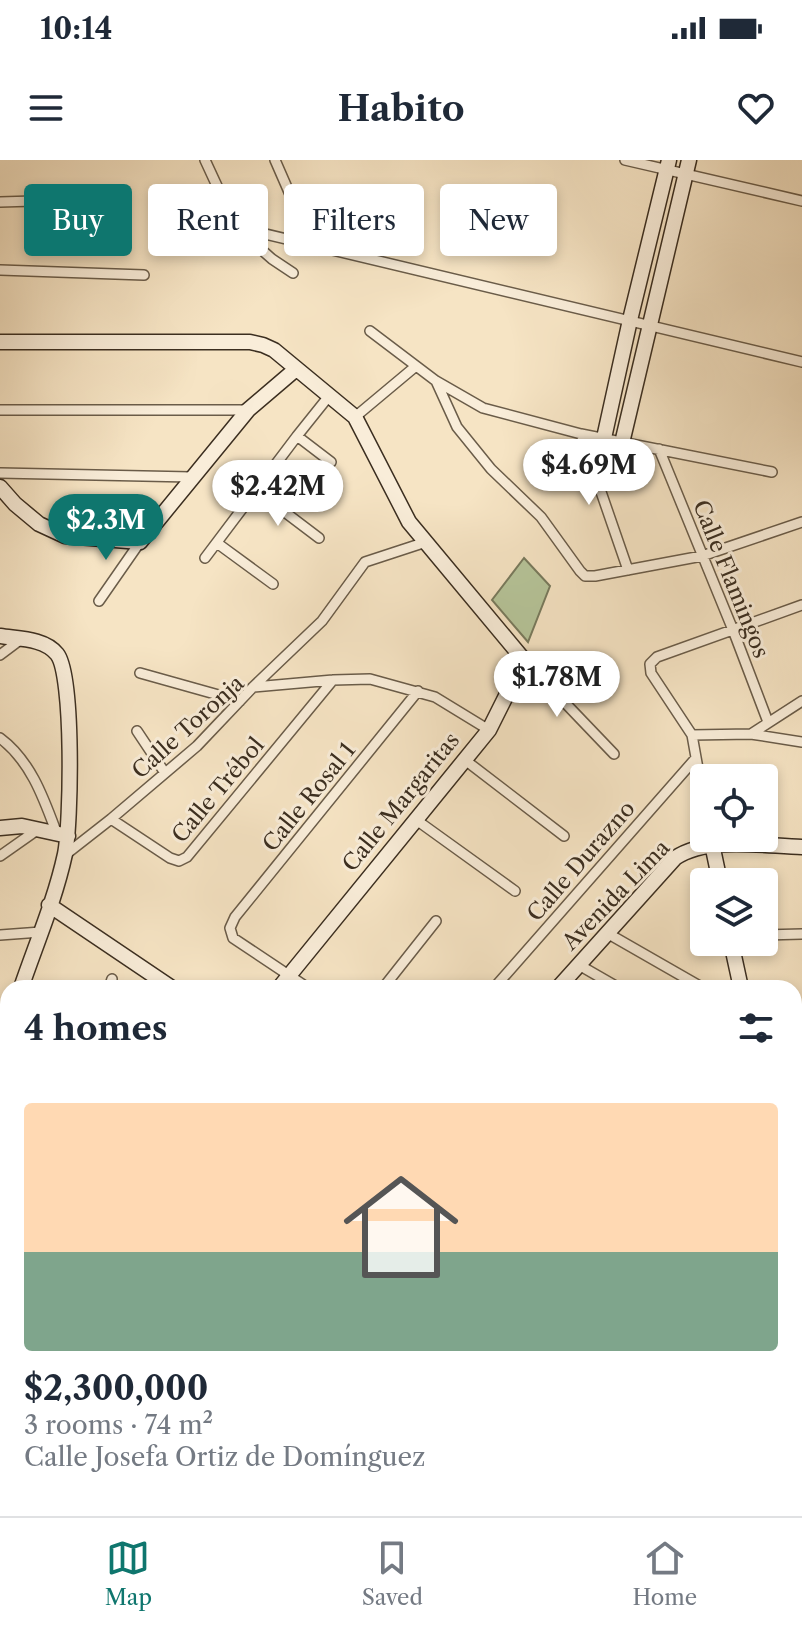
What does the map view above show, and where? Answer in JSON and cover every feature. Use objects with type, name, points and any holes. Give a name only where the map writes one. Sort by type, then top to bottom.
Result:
[{"type":"street","points":[[205,160],[216,184]]},
{"type":"street","points":[[275,160],[285,184]]},
{"type":"street","points":[[625,160],[687,167],[802,201]]},
{"type":"street","points":[[604,438],[668,165]]},
{"type":"street","points":[[622,443],[687,167]]},
{"type":"street","points":[[0,202],[24,201]]},
{"type":"street","points":[[268,255],[293,273]]},
{"type":"street","points":[[352,256],[802,362]]},
{"type":"street","points":[[0,270],[144,275]]},
{"type":"street","points":[[370,331],[436,381],[483,408],[581,434],[772,472]]},
{"type":"street","points":[[0,342],[250,342],[274,350],[355,417],[409,522],[524,660],[614,754]]},
{"type":"street","points":[[355,417],[416,366]]},
{"type":"street","points":[[99,601],[191,477],[248,410],[296,369]]},
{"type":"street","points":[[436,381],[457,427],[491,469],[541,517],[585,576],[702,556],[802,522]]},
{"type":"street","points":[[205,558],[329,396]]},
{"type":"street","points":[[0,410],[248,410]]},
{"type":"street","points":[[581,434],[628,570]]},
{"type":"street","points":[[297,436],[331,462]]},
{"type":"street","name":"Calle Flamingos","points":[[659,449],[768,722]]},
{"type":"street","points":[[0,473],[191,477]]},
{"type":"street","points":[[0,487],[39,524],[65,536],[140,542]]},
{"type":"street","points":[[257,491],[319,538]]},
{"type":"street","points":[[253,687],[322,621],[365,562],[426,542]]},
{"type":"street","points":[[217,543],[273,584]]},
{"type":"street","points":[[697,764],[692,735],[651,673],[650,664],[657,657],[802,605]]},
{"type":"street","points":[[0,636],[31,640],[57,654],[64,667],[68,703],[62,835],[64,856],[24,980]]},
{"type":"street","points":[[0,655],[20,640]]},
{"type":"street","name":"Calle Margaritas","points":[[285,980],[489,730],[524,660]]},
{"type":"street","points":[[140,673],[240,701]]},
{"type":"street","name":"Calle Toronja","points":[[64,856],[197,746],[253,687],[370,679],[435,697],[489,730]]},
{"type":"street","name":"Calle Trébol","points":[[111,819],[170,858],[179,861],[187,857],[333,680]]},
{"type":"street","name":"Calle Rosal 1","points":[[289,975],[233,938],[230,928],[235,917],[418,691]]},
{"type":"street","points":[[751,734],[802,701]]},
{"type":"street","points":[[137,731],[165,773]]},
{"type":"street","points":[[692,735],[751,734],[802,742]]},
{"type":"street","points":[[0,738],[13,748],[31,773],[62,835]]},
{"type":"street","name":"Calle Durazno","points":[[501,980],[696,758]]},
{"type":"street","points":[[465,760],[564,836]]},
{"type":"street","points":[[415,819],[515,891]]},
{"type":"street","points":[[0,828],[22,826],[62,835]]},
{"type":"street","points":[[0,856],[37,830]]},
{"type":"street","points":[[778,845],[802,847]]},
{"type":"street","name":"Avenida Lima","points":[[565,980],[675,858],[690,850]]},
{"type":"street","points":[[49,905],[160,980]]},
{"type":"street","points":[[389,980],[436,921]]},
{"type":"street","points":[[0,935],[41,932]]},
{"type":"street","points":[[607,933],[689,980]]},
{"type":"street","points":[[778,935],[802,934]]},
{"type":"street","points":[[734,956],[739,980]]},
{"type":"street","points":[[579,965],[605,980]]},
{"type":"street","points":[[289,975],[296,980]]},
{"type":"green space","points":[[524,558],[550,586],[528,642],[492,600]]}]
